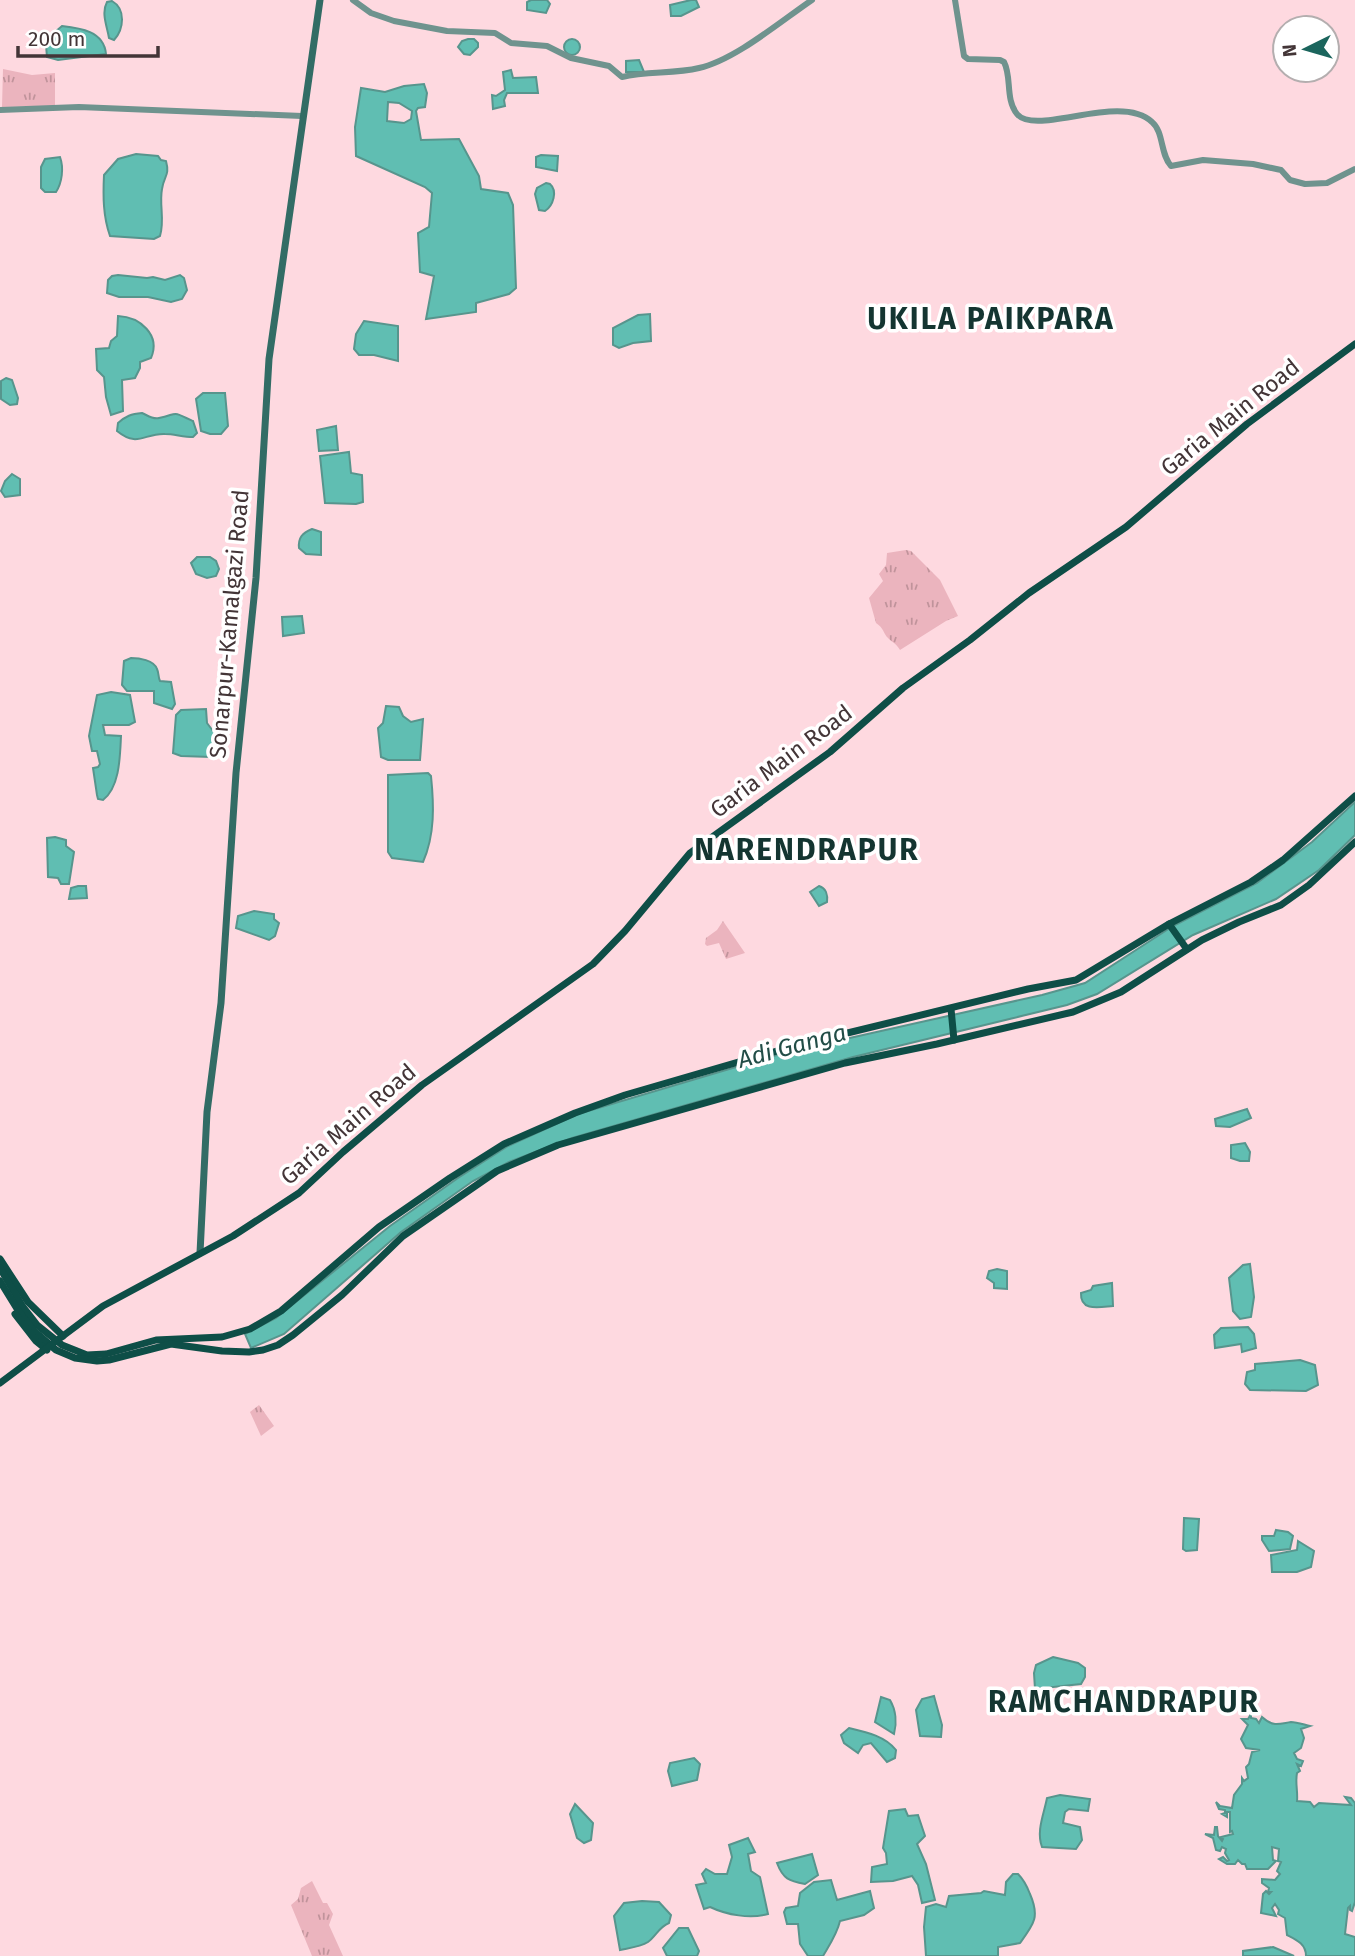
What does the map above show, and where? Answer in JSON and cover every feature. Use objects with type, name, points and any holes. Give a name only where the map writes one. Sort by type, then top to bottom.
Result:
[{"type":"main road","name":"Sonarpur-Kamalgazi Road","points":[[200,1252],[207,1112],[221,1003],[236,773],[256,578],[269,359],[320,0]]},
{"type":"main road","name":"Garia Main Road","points":[[0,1384],[103,1306],[279,1209],[429,1079],[575,978],[609,949],[690,853],[830,752],[902,688],[970,640],[1029,593],[1126,527],[1247,424],[1355,344]]},
{"type":"main road","points":[[0,1268],[37,1325],[62,1345],[87,1355],[106,1354],[156,1340],[202,1339],[250,1329],[281,1311],[379,1227],[505,1144],[575,1113],[625,1095],[794,1046],[1028,989],[1076,980],[1251,882],[1283,860],[1355,796]]},
{"type":"main road","points":[[0,1280],[34,1331],[56,1350],[75,1358],[109,1360],[171,1344],[222,1351],[263,1350],[278,1345],[293,1335],[342,1295],[403,1236],[483,1179],[537,1153],[845,1063],[1073,1012],[1121,992],[1184,945],[1281,905],[1309,885],[1355,842]]},
{"type":"main road","points":[[1171,926],[1184,945]]},
{"type":"main road","points":[[951,1009],[954,1040]]},
{"type":"main road","points":[[0,1259],[28,1302],[63,1336]]},
{"type":"main road","points":[[0,1288],[22,1324],[47,1350]]},
{"type":"street","points":[[353,0],[371,13],[394,22],[447,31],[495,33],[510,43],[547,46],[571,58],[609,66],[622,77],[686,71],[708,66],[743,47],[812,0]]},
{"type":"street","points":[[956,0],[964,56],[968,59],[1003,62],[1012,104],[1021,118],[1044,119],[1115,111],[1136,112],[1154,123],[1166,160],[1171,166],[1203,160],[1253,164],[1281,170],[1290,180],[1306,184],[1331,181],[1355,169]]},
{"type":"street","points":[[0,110],[79,107],[302,116]]},
{"type":"green space","points":[[3,69],[32,75],[55,73],[55,106],[2,107]]},
{"type":"green space","points":[[911,551],[940,580],[958,616],[900,650],[876,623],[869,598],[883,581],[879,574],[886,565],[887,553]]},
{"type":"green space","points":[[723,921],[745,953],[726,959],[719,943],[707,946],[705,944],[706,938],[717,930]]},
{"type":"green space","points":[[259,1405],[274,1426],[261,1436],[250,1412]]},
{"type":"green space","points":[[312,1881],[323,1903],[327,1903],[333,1914],[329,1925],[343,1956],[312,1956],[291,1905],[298,1899],[301,1888]]},
{"type":"shaded area","points":[[547,0],[550,4],[546,13],[527,10],[527,2]]},
{"type":"shaded area","points":[[696,0],[699,7],[681,16],[671,16],[670,5]]},
{"type":"shaded area","points":[[112,1],[120,9],[122,19],[114,40],[109,38],[104,15],[107,2]]},
{"type":"shaded area","points":[[62,26],[90,32],[101,40],[106,54],[58,60],[47,57],[46,45],[53,40],[55,32]]},
{"type":"shaded area","points":[[474,39],[478,43],[478,47],[470,55],[464,54],[458,47],[462,41]]},
{"type":"shaded area","points":[[572,39],[578,41],[578,53],[572,55],[566,53],[564,47],[566,41]]},
{"type":"shaded area","points":[[639,60],[644,72],[626,72],[626,61]]},
{"type":"shaded area","points":[[511,70],[513,78],[536,77],[538,93],[507,93],[505,106],[493,109],[492,95],[496,96],[505,90],[503,72]]},
{"type":"shaded area","points":[[424,84],[427,93],[425,107],[416,111],[421,140],[459,139],[479,176],[481,189],[508,193],[513,205],[516,288],[509,294],[476,303],[476,312],[426,319],[434,276],[420,272],[418,233],[429,227],[432,193],[425,187],[356,156],[355,127],[361,88],[385,92]],"holes":[[[388,102],[399,103],[412,111],[411,119],[404,123],[387,121]]]},
{"type":"shaded area","points":[[136,154],[158,156],[166,161],[167,173],[161,195],[161,230],[160,236],[154,239],[110,236],[106,221],[104,175],[118,159]]},
{"type":"shaded area","points":[[558,156],[557,171],[536,167],[536,157]]},
{"type":"shaded area","points":[[60,157],[62,171],[58,188],[56,192],[45,192],[41,188],[41,167],[45,159]]},
{"type":"shaded area","points":[[546,183],[550,184],[554,194],[545,211],[539,210],[535,194],[537,188]]},
{"type":"shaded area","points":[[118,275],[165,280],[180,275],[184,278],[187,290],[182,299],[171,302],[148,297],[119,297],[107,293],[108,280]]},
{"type":"shaded area","points":[[650,314],[651,341],[619,348],[613,345],[613,328],[638,315]]},
{"type":"shaded area","points":[[118,316],[141,324],[151,335],[153,350],[151,358],[140,362],[135,378],[122,380],[123,411],[111,415],[104,377],[97,370],[96,349],[109,348],[111,341],[117,336]]},
{"type":"shaded area","points":[[364,321],[398,326],[398,361],[374,355],[359,355],[354,349],[356,334]]},
{"type":"shaded area","points":[[6,378],[12,380],[18,398],[17,404],[10,405],[1,399],[1,381]]},
{"type":"shaded area","points":[[203,393],[225,393],[228,426],[221,434],[201,431],[196,399]]},
{"type":"shaded area","points":[[142,413],[155,418],[181,415],[193,421],[197,433],[193,437],[158,434],[136,439],[117,431],[118,423]]},
{"type":"shaded area","points":[[336,426],[338,450],[319,451],[317,430]]},
{"type":"shaded area","points":[[349,452],[351,473],[362,475],[363,502],[325,503],[320,456]]},
{"type":"shaded area","points":[[12,474],[20,479],[20,495],[5,497],[1,491]]},
{"type":"shaded area","points":[[312,529],[321,532],[321,555],[306,554],[299,548],[301,536]]},
{"type":"shaded area","points":[[197,557],[210,557],[216,561],[219,569],[216,576],[207,578],[196,574],[191,563]]},
{"type":"shaded area","points":[[302,616],[304,633],[283,636],[282,617]]},
{"type":"shaded area","points":[[131,658],[153,663],[158,670],[160,681],[171,682],[175,704],[172,709],[154,703],[154,691],[127,691],[122,685],[124,661]]},
{"type":"shaded area","points":[[111,692],[130,695],[135,722],[129,725],[103,725],[105,735],[121,736],[116,779],[103,800],[98,799],[97,795],[93,768],[100,764],[97,751],[92,751],[89,736],[97,695]]},
{"type":"shaded area","points":[[386,706],[399,707],[403,716],[411,722],[423,719],[420,760],[388,760],[381,757],[378,728],[383,723]]},
{"type":"shaded area","points":[[206,709],[207,723],[216,735],[217,751],[211,757],[181,756],[173,753],[176,715],[181,710]]},
{"type":"shaded area","points":[[428,773],[431,776],[433,820],[423,862],[392,858],[388,852],[388,775]]},
{"type":"shaded area","points":[[1355,802],[1355,835],[1319,870],[1276,899],[1193,935],[1097,994],[1067,1005],[853,1057],[572,1138],[509,1162],[473,1181],[401,1232],[284,1334],[251,1348],[245,1334],[276,1318],[390,1226],[508,1146],[578,1114],[787,1052],[1085,983],[1173,926],[1257,883],[1312,842]]},
{"type":"shaded area","points":[[47,838],[66,840],[66,846],[74,852],[69,884],[61,884],[58,878],[48,877]]},
{"type":"shaded area","points":[[86,886],[87,898],[69,899],[71,888]]},
{"type":"shaded area","points":[[819,886],[827,894],[827,902],[819,906],[810,892]]},
{"type":"shaded area","points":[[254,911],[274,914],[274,919],[279,923],[275,936],[269,940],[236,928],[238,916]]},
{"type":"shaded area","points":[[1247,1109],[1251,1118],[1230,1127],[1216,1126],[1215,1119]]},
{"type":"shaded area","points":[[1245,1143],[1250,1152],[1249,1161],[1231,1158],[1231,1145]]},
{"type":"shaded area","points":[[1250,1264],[1254,1297],[1251,1317],[1240,1319],[1233,1311],[1229,1278],[1243,1265]]},
{"type":"shaded area","points":[[989,1271],[1007,1271],[1007,1289],[994,1288],[994,1283],[987,1278]]},
{"type":"shaded area","points":[[1112,1283],[1113,1306],[1092,1307],[1084,1303],[1081,1293],[1091,1290],[1093,1286]]},
{"type":"shaded area","points":[[1248,1327],[1254,1334],[1256,1348],[1242,1352],[1241,1344],[1215,1348],[1214,1335],[1221,1328]]},
{"type":"shaded area","points":[[1300,1360],[1315,1365],[1318,1385],[1306,1391],[1250,1390],[1245,1384],[1247,1372],[1255,1370],[1255,1364]]},
{"type":"shaded area","points":[[1184,1518],[1199,1519],[1197,1550],[1183,1549]]},
{"type":"shaded area","points":[[1276,1530],[1288,1532],[1293,1536],[1290,1549],[1269,1551],[1262,1536],[1274,1536]]},
{"type":"shaded area","points":[[1298,1541],[1314,1551],[1311,1567],[1297,1572],[1272,1572],[1271,1555],[1297,1550]]},
{"type":"shaded area","points":[[1053,1657],[1078,1663],[1085,1668],[1085,1677],[1081,1684],[1035,1689],[1036,1665]]},
{"type":"shaded area","points":[[934,1696],[942,1725],[941,1737],[920,1736],[916,1710],[922,1699]]},
{"type":"shaded area","points":[[881,1697],[890,1700],[894,1708],[894,1734],[875,1722]]},
{"type":"shaded area","points":[[1251,1714],[1251,1718],[1259,1723],[1262,1717],[1273,1724],[1293,1722],[1310,1726],[1301,1729],[1304,1738],[1301,1748],[1294,1753],[1297,1759],[1303,1761],[1301,1766],[1297,1764],[1300,1771],[1296,1777],[1297,1801],[1310,1802],[1314,1807],[1319,1803],[1351,1805],[1345,1797],[1351,1798],[1355,1803],[1355,1902],[1352,1911],[1350,1906],[1348,1908],[1345,1934],[1355,1937],[1355,1956],[1306,1956],[1303,1945],[1287,1935],[1285,1918],[1278,1914],[1279,1910],[1275,1904],[1272,1908],[1276,1916],[1261,1913],[1263,1894],[1266,1891],[1269,1894],[1271,1892],[1268,1892],[1269,1888],[1262,1883],[1262,1879],[1275,1880],[1280,1874],[1277,1871],[1281,1862],[1278,1861],[1279,1849],[1272,1847],[1273,1860],[1276,1861],[1268,1869],[1247,1869],[1245,1864],[1238,1860],[1235,1864],[1227,1864],[1219,1859],[1223,1857],[1229,1860],[1226,1849],[1222,1847],[1220,1851],[1216,1850],[1213,1838],[1205,1834],[1214,1835],[1217,1827],[1222,1841],[1221,1837],[1233,1834],[1230,1832],[1230,1812],[1227,1812],[1227,1817],[1222,1814],[1225,1810],[1219,1809],[1216,1802],[1220,1806],[1232,1808],[1234,1795],[1242,1784],[1242,1778],[1244,1781],[1248,1778],[1246,1767],[1252,1752],[1260,1750],[1246,1748],[1241,1739],[1248,1725],[1242,1719],[1248,1719]]},
{"type":"shaded area","points":[[849,1728],[886,1741],[896,1750],[895,1758],[887,1762],[871,1743],[863,1745],[858,1753],[844,1743],[841,1735]]},
{"type":"shaded area","points":[[694,1758],[700,1764],[697,1780],[672,1786],[668,1771],[670,1763]]},
{"type":"shaded area","points":[[1060,1795],[1090,1799],[1088,1811],[1069,1809],[1065,1812],[1063,1823],[1080,1827],[1082,1840],[1076,1849],[1042,1847],[1040,1841],[1047,1798]]},
{"type":"shaded area","points":[[575,1804],[593,1823],[591,1840],[584,1843],[577,1838],[570,1814]]},
{"type":"shaded area","points":[[905,1809],[908,1816],[918,1815],[925,1836],[917,1844],[926,1864],[935,1900],[922,1903],[918,1885],[912,1876],[893,1881],[871,1882],[872,1867],[887,1864],[883,1848],[889,1811]]},
{"type":"shaded area","points":[[748,1838],[755,1852],[748,1854],[751,1871],[760,1877],[768,1914],[746,1916],[710,1907],[704,1909],[696,1885],[706,1883],[702,1874],[706,1869],[715,1874],[727,1874],[732,1857],[729,1845]]},
{"type":"shaded area","points":[[812,1854],[818,1875],[805,1884],[787,1878],[777,1863]]},
{"type":"shaded area","points":[[1013,1874],[1018,1874],[1024,1881],[1035,1909],[1032,1925],[1020,1943],[998,1947],[998,1956],[926,1956],[926,1907],[936,1904],[946,1907],[949,1896],[984,1891],[1005,1895],[1006,1882]]},
{"type":"shaded area","points":[[831,1880],[837,1900],[870,1891],[874,1908],[864,1915],[840,1921],[823,1956],[808,1956],[800,1944],[798,1924],[787,1924],[784,1912],[786,1908],[798,1906],[800,1893],[814,1882]]},
{"type":"shaded area","points":[[659,1902],[671,1915],[669,1923],[648,1942],[620,1950],[614,1916],[624,1903]]},
{"type":"shaded area","points":[[679,1928],[688,1928],[699,1951],[697,1956],[667,1956],[663,1948]]},
{"type":"shaded area","points":[[1273,1947],[1294,1956],[1243,1956],[1243,1951]]},
{"type":"district","name":"UKILA PAIKPARA","points":[[991,319]]},
{"type":"district","name":"NARENDRAPUR","points":[[807,850]]},
{"type":"district","name":"RAMCHANDRAPUR","points":[[1124,1702]]},
{"type":"water label","name":"Adi Ganga","points":[[792,1046]]}]
